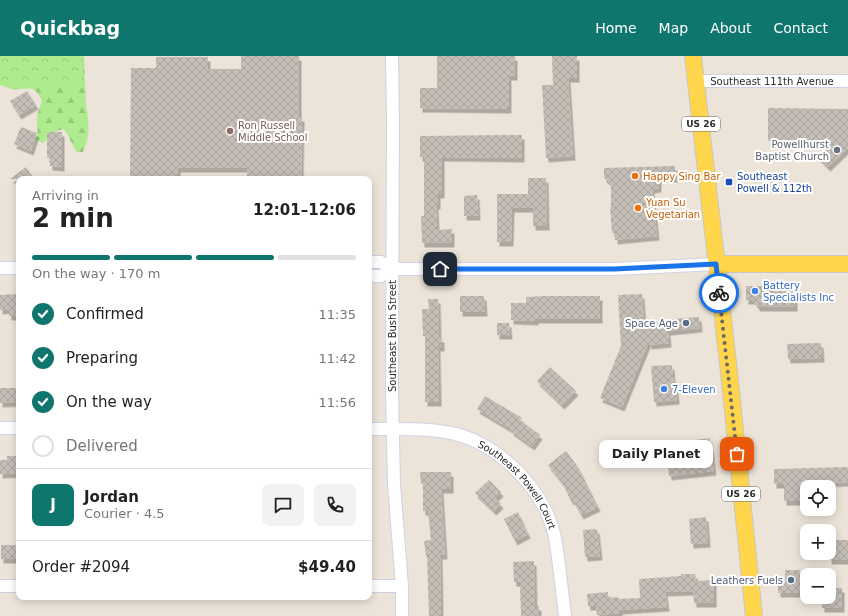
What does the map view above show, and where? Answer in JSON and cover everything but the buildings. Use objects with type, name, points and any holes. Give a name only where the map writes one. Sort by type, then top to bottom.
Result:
[{"type":"main road","name":"US 26","points":[[693,56],[754,616]]},
{"type":"main road","points":[[716,264],[848,264]]},
{"type":"street","name":"Southeast Bush Street","points":[[392,56],[393,429],[394,484],[402,586],[402,616]]},
{"type":"street","name":"Southeast 111th Avenue","points":[[696,81],[848,81]]},
{"type":"street","points":[[372,262],[380,262],[392,269],[614,269],[716,264]]},
{"type":"street","points":[[0,268],[16,268]]},
{"type":"street","points":[[372,276],[380,276],[392,269]]},
{"type":"street","points":[[0,428],[16,428]]},
{"type":"street","name":"Southeast Powell Court","points":[[372,429],[423,429],[452,434],[477,441],[514,467],[524,476],[540,499],[552,525],[565,616]]},
{"type":"street","points":[[0,586],[16,586]]},
{"type":"street","points":[[372,586],[402,586]]},
{"type":"green space","points":[[0,56],[84,56],[86,103],[89,128],[88,139],[83,152],[77,152],[63,129],[57,131],[43,143],[35,139],[38,131],[38,111],[42,101],[33,89],[12,89],[0,85]]},
{"type":"green space","points":[[0,56],[83,56],[83,83],[0,83]]},
{"type":"way so far","points":[[719,293],[737,454]]},
{"type":"place","name":"Ron Russell Middle School","points":[[230,131]]},
{"type":"place","name":"Powellhurst Baptist Church","points":[[837,150]]},
{"type":"place","name":"Happy Sing Bar","points":[[635,176]]},
{"type":"place","name":"Southeast Powell & 112th","points":[[729,182]]},
{"type":"place","name":"Yuan Su Vegetarian","points":[[638,208]]},
{"type":"place","name":"Battery Specialists Inc","points":[[755,291]]},
{"type":"place","name":"Space Age","points":[[686,323]]},
{"type":"place","name":"7-Eleven","points":[[664,389]]},
{"type":"place","name":"Daily Planet","points":[[737,454]]},
{"type":"place","name":"Leathers Fuels","points":[[791,580]]},
{"type":"route","points":[[440,269],[614,269],[716,264],[719,293]]}]
